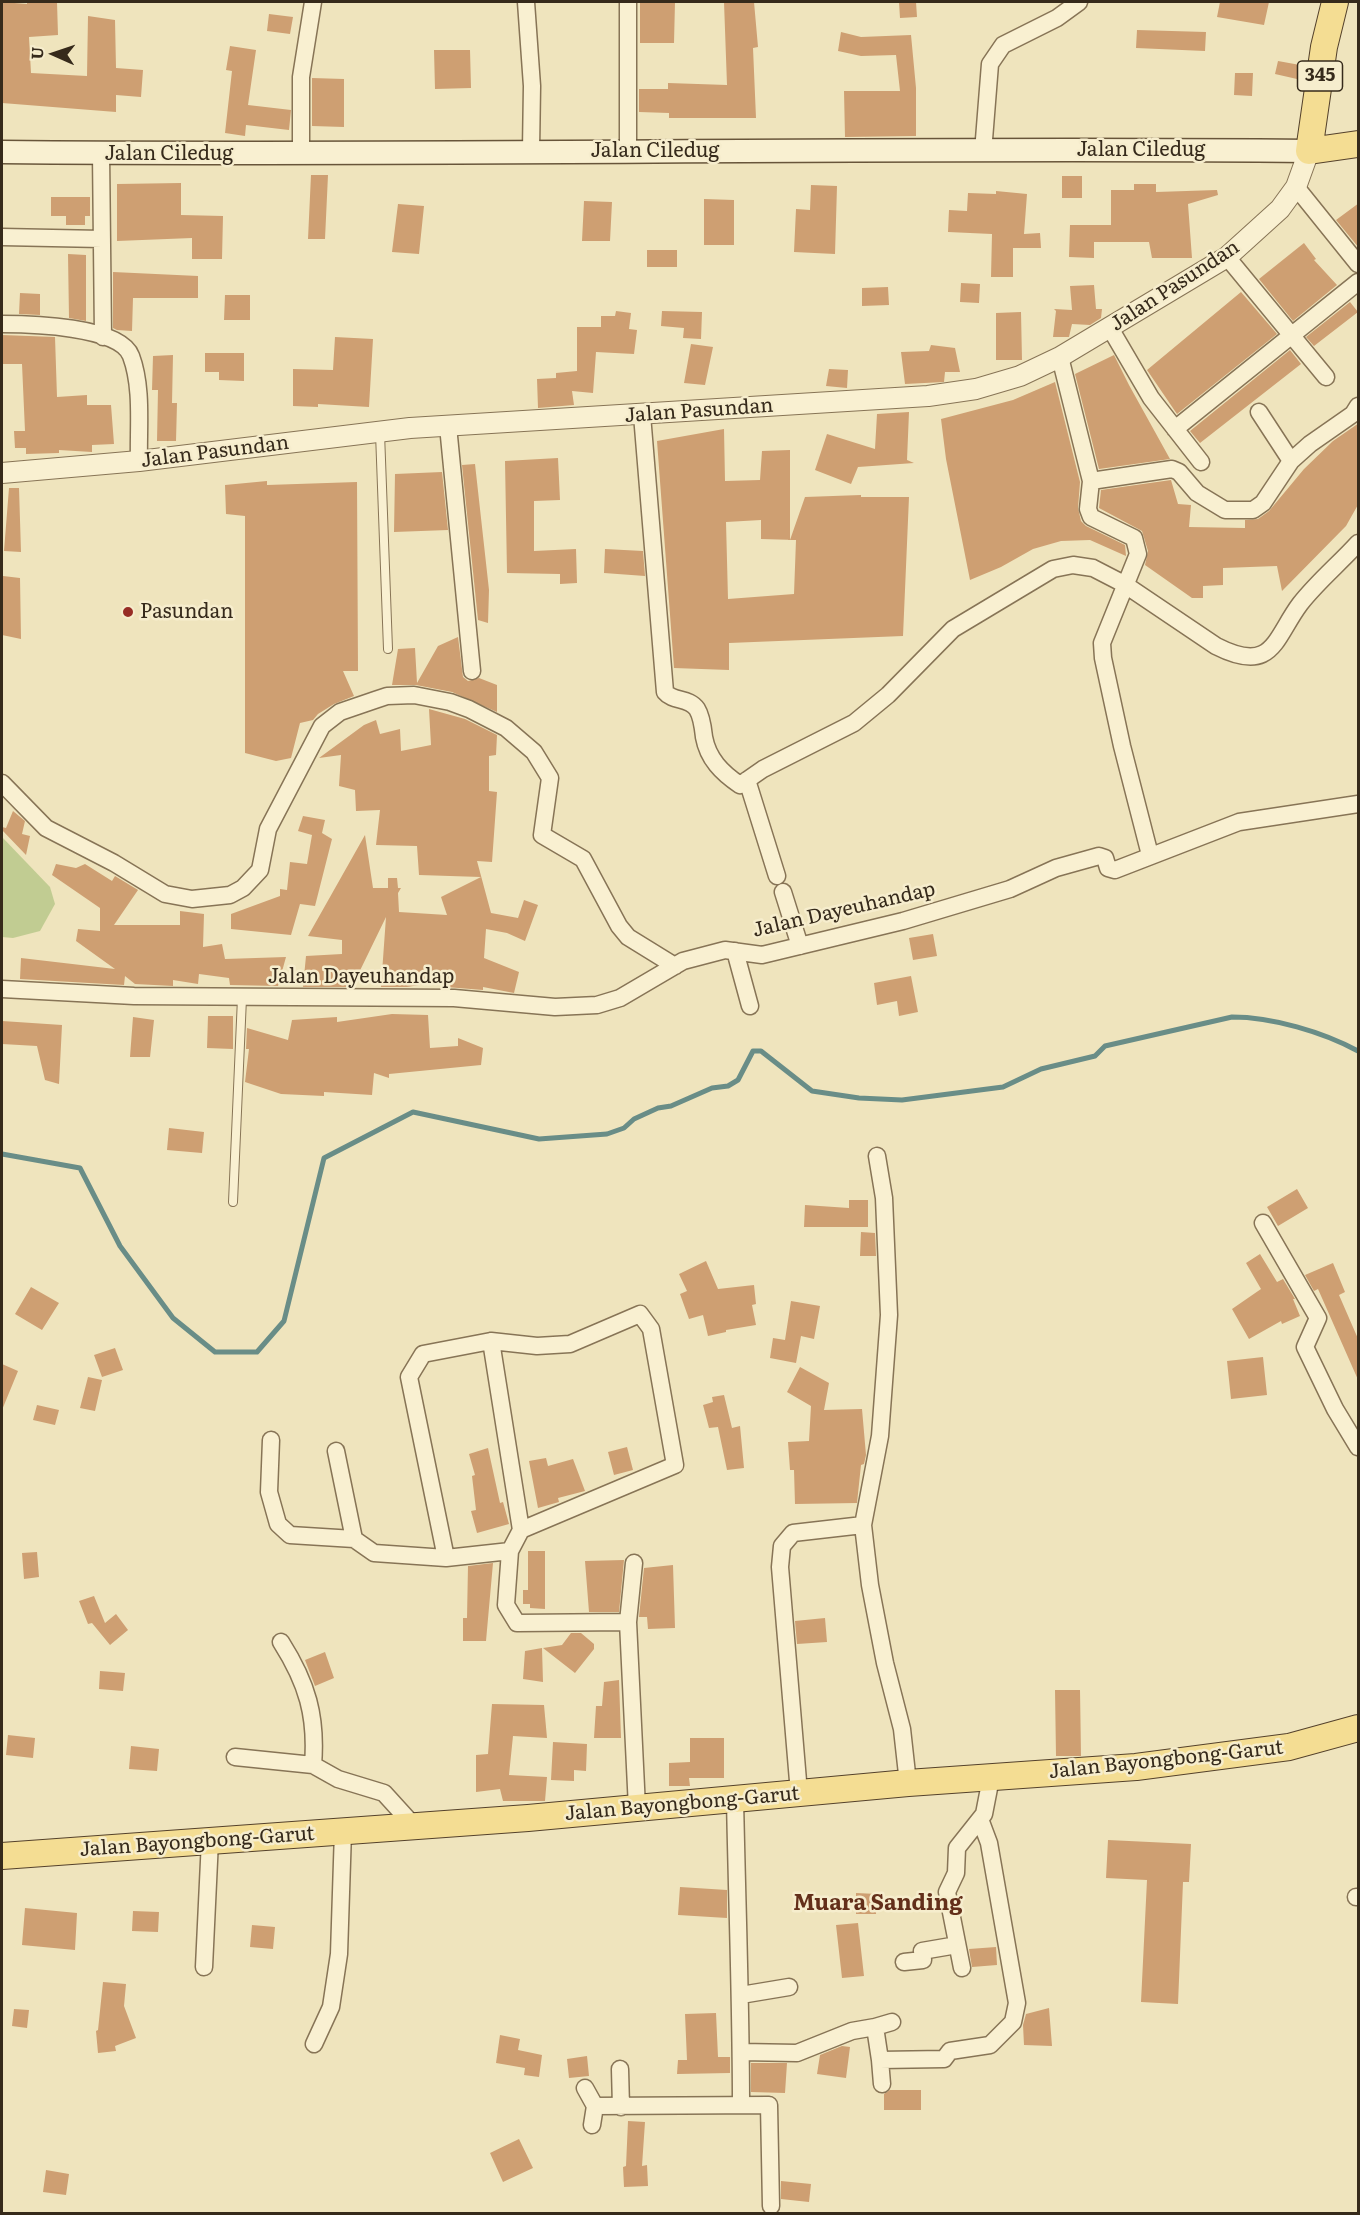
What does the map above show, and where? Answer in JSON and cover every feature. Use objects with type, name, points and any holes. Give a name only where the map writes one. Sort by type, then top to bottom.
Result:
[{"type":"main road","name":"345","points":[[1309,151],[1324,47],[1335,2]]},
{"type":"main road","points":[[1309,151],[1359,144]]},
{"type":"main road","name":"Jalan Ciledug","points":[[2,153],[300,155],[531,150],[1309,151]]},
{"type":"main road","name":"Jalan Bayongbong-Garut","points":[[2,1856],[414,1826],[908,1783],[1136,1767],[1289,1747],[1359,1728]]},
{"type":"street","points":[[300,155],[301,77],[313,2]]},
{"type":"street","points":[[526,2],[532,86],[531,150]]},
{"type":"street","points":[[628,2],[628,151]]},
{"type":"street","points":[[983,152],[990,64],[1003,45],[1057,18],[1079,2]]},
{"type":"street","name":"Jalan Pasundan","points":[[2,473],[139,461],[448,426],[928,396],[976,389],[1020,376],[1060,357],[1227,257],[1278,211],[1296,187],[1309,151]]},
{"type":"street","points":[[101,153],[103,337]]},
{"type":"street","points":[[1296,187],[1359,264]]},
{"type":"street","points":[[2,237],[102,239]]},
{"type":"street","points":[[1227,257],[1326,377]]},
{"type":"street","points":[[1175,429],[1359,282]]},
{"type":"street","points":[[2,324],[68,328],[114,340],[130,353],[137,380],[139,461]]},
{"type":"street","points":[[1110,328],[1150,398],[1202,462]]},
{"type":"street","points":[[1060,357],[1091,482],[1088,509],[1091,517],[1135,539],[1138,554],[1102,643],[1103,658],[1122,747],[1150,855]]},
{"type":"street","points":[[1091,482],[1172,469],[1179,472],[1197,493],[1225,510],[1242,512],[1252,510],[1263,503],[1291,461],[1310,444],[1353,414],[1359,406]]},
{"type":"street","points":[[1259,412],[1291,461]]},
{"type":"street","points":[[642,415],[665,692],[671,697],[687,701],[697,709],[712,760],[726,776],[740,785],[763,769],[854,723],[888,695],[953,629],[1053,569],[1073,566],[1129,576],[1224,649],[1231,653],[1257,654],[1272,649],[1301,603],[1359,543]]},
{"type":"street","points":[[448,426],[472,671]]},
{"type":"street","points":[[2,783],[46,828],[114,863],[165,894],[192,899],[216,898],[243,888],[260,870],[268,829],[315,736],[330,718],[340,712],[387,696],[414,695],[450,702],[506,728],[534,752],[550,778],[542,835],[582,859],[619,926],[628,937],[679,963]]},
{"type":"street","points":[[747,780],[777,876]]},
{"type":"street","name":"Jalan Dayeuhandap","points":[[2,989],[242,998],[454,998],[555,1007],[597,1005],[620,998],[679,963],[730,950],[762,955],[903,921],[1010,889],[1056,868],[1094,858],[1103,856],[1111,870],[1239,822],[1359,804]]},
{"type":"street","points":[[783,892],[800,946]]},
{"type":"street","points":[[730,950],[750,1006]]},
{"type":"street","points":[[877,1156],[884,1198],[889,1315],[880,1436],[863,1525],[870,1585],[885,1663],[902,1729],[908,1783]]},
{"type":"street","points":[[1263,1223],[1318,1318],[1305,1347],[1335,1409],[1359,1446]]},
{"type":"street","points":[[446,1558],[409,1377],[423,1354],[492,1341],[537,1346],[570,1344],[640,1314],[651,1329],[670,1432],[670,1449],[675,1465],[521,1530]]},
{"type":"street","points":[[492,1341],[521,1530],[510,1551],[506,1605],[517,1623],[628,1623]]},
{"type":"street","points":[[271,1440],[269,1492],[278,1524],[282,1531],[290,1535],[354,1539],[374,1553],[446,1558],[510,1551]]},
{"type":"street","points":[[336,1451],[354,1539]]},
{"type":"street","points":[[799,1793],[780,1566],[782,1546],[793,1533],[863,1525]]},
{"type":"street","points":[[634,1563],[628,1623],[636,1808]]},
{"type":"street","points":[[281,1642],[298,1669],[308,1697],[314,1736],[313,1765]]},
{"type":"street","points":[[235,1757],[313,1765],[338,1779],[384,1793],[414,1826]]},
{"type":"street","points":[[962,1968],[948,1892],[956,1874],[957,1848],[980,1819],[987,1806],[991,1778]]},
{"type":"street","points":[[735,1799],[736,1937],[741,1995],[741,2105]]},
{"type":"street","points":[[880,2060],[944,2059],[950,2051],[990,2045],[1013,2022],[1017,2003],[1012,1971],[1004,1943],[988,1843],[980,1819]]},
{"type":"street","points":[[314,2044],[331,2007],[339,1954],[343,1831]]},
{"type":"street","points":[[204,1967],[210,1840]]},
{"type":"street","points":[[904,1962],[922,1960],[922,1951],[957,1945]]},
{"type":"street","points":[[741,1995],[789,1987]]},
{"type":"street","points":[[741,2052],[797,2053],[852,2031],[884,2024],[880,2060],[882,2084]]},
{"type":"street","points":[[620,2069],[621,2107]]},
{"type":"street","points":[[585,2088],[595,2106],[592,2125]]},
{"type":"street","points":[[595,2106],[769,2105],[771,2206]]},
{"type":"lane","points":[[380,432],[388,650]]},
{"type":"lane","points":[[233,1202],[242,998]]},
{"type":"green space","points":[[2,837],[50,887],[55,904],[40,931],[13,938],[2,937]]},
{"type":"building","points":[[2,2],[27,4],[27,2],[57,2],[58,35],[29,37],[31,73],[87,76],[88,16],[115,20],[116,68],[143,70],[141,97],[116,95],[116,112],[2,103]]},
{"type":"building","points":[[640,2],[675,2],[674,43],[640,43]]},
{"type":"building","points":[[724,2],[754,2],[758,47],[753,48],[756,118],[669,118],[669,113],[639,112],[639,89],[668,89],[668,83],[727,85]]},
{"type":"building","points":[[899,2],[916,2],[917,17],[900,18]]},
{"type":"building","points":[[1220,2],[1269,2],[1264,25],[1217,17]]},
{"type":"building","points":[[269,14],[293,17],[290,34],[267,31]]},
{"type":"building","points":[[1137,30],[1206,32],[1205,51],[1136,48]]},
{"type":"building","points":[[841,32],[861,37],[911,35],[916,88],[916,136],[845,137],[844,91],[900,91],[896,55],[861,56],[838,51]]},
{"type":"building","points":[[230,46],[256,50],[248,105],[291,110],[289,130],[246,125],[245,136],[225,133],[232,71],[226,70]]},
{"type":"building","points":[[434,50],[470,50],[471,88],[435,89]]},
{"type":"building","points":[[1278,61],[1300,65],[1297,79],[1275,74]]},
{"type":"building","points":[[1235,73],[1253,73],[1252,96],[1234,95]]},
{"type":"building","points":[[312,78],[344,79],[344,127],[312,126]]},
{"type":"building","points":[[311,175],[328,175],[325,239],[308,239]]},
{"type":"building","points":[[1062,176],[1082,176],[1082,198],[1062,198]]},
{"type":"building","points":[[181,183],[181,215],[223,216],[222,259],[192,259],[192,238],[117,241],[117,184]]},
{"type":"building","points":[[1134,184],[1156,184],[1156,192],[1217,190],[1218,195],[1188,204],[1192,258],[1152,258],[1149,242],[1094,242],[1094,258],[1069,257],[1070,225],[1111,225],[1111,190],[1134,190]]},
{"type":"building","points":[[811,185],[837,186],[835,254],[794,252],[796,209],[810,210]]},
{"type":"building","points":[[996,191],[1027,194],[1024,234],[1040,233],[1041,248],[1013,248],[1013,277],[991,277],[992,234],[948,232],[949,210],[967,211],[968,193],[996,194]]},
{"type":"building","points":[[51,197],[90,197],[90,216],[85,216],[85,225],[66,225],[66,216],[51,216]]},
{"type":"building","points":[[704,199],[734,200],[734,245],[704,245]]},
{"type":"building","points":[[584,201],[612,202],[610,241],[582,241]]},
{"type":"building","points":[[1359,203],[1359,248],[1336,220]]},
{"type":"building","points":[[398,204],[424,206],[419,254],[392,252]]},
{"type":"building","points":[[1304,243],[1316,259],[1314,260],[1337,285],[1293,321],[1259,279]]},
{"type":"building","points":[[647,250],[677,250],[677,267],[647,267]]},
{"type":"building","points":[[68,254],[86,255],[86,321],[69,318]]},
{"type":"building","points":[[113,272],[198,276],[198,298],[133,298],[132,331],[117,330],[113,328]]},
{"type":"building","points":[[961,283],[980,284],[979,303],[960,302]]},
{"type":"building","points":[[1094,285],[1096,309],[1102,309],[1101,318],[1090,325],[1072,324],[1069,337],[1053,337],[1056,311],[1054,309],[1072,310],[1070,286]]},
{"type":"building","points":[[888,287],[889,305],[862,306],[862,288]]},
{"type":"building","points":[[1241,292],[1277,334],[1177,414],[1147,370]]},
{"type":"building","points":[[20,293],[40,294],[40,315],[19,314]]},
{"type":"building","points":[[225,295],[250,295],[250,320],[224,320]]},
{"type":"building","points":[[1350,302],[1358,312],[1314,346],[1306,337]]},
{"type":"building","points":[[616,311],[631,313],[629,329],[637,330],[634,354],[596,352],[593,393],[572,391],[574,405],[538,408],[537,379],[556,378],[556,373],[577,371],[577,327],[601,327],[601,316],[615,316]]},
{"type":"building","points":[[662,311],[702,312],[701,339],[683,338],[684,328],[661,326]]},
{"type":"building","points":[[1021,312],[1022,360],[996,360],[996,313]]},
{"type":"building","points":[[2,335],[55,337],[57,397],[87,395],[87,405],[111,405],[114,444],[92,445],[92,452],[59,450],[59,453],[26,454],[26,448],[15,448],[14,431],[25,431],[22,364],[2,364]]},
{"type":"building","points":[[335,337],[373,339],[369,407],[318,404],[318,407],[293,406],[293,369],[333,370]]},
{"type":"building","points":[[691,344],[713,347],[705,385],[684,383]]},
{"type":"building","points":[[931,345],[955,348],[960,372],[945,372],[944,382],[905,384],[901,352],[929,351]]},
{"type":"building","points":[[1290,350],[1301,364],[1200,443],[1190,431]]},
{"type":"building","points":[[205,353],[244,353],[244,381],[219,380],[219,372],[205,372]]},
{"type":"building","points":[[173,355],[172,403],[177,403],[176,441],[157,441],[158,390],[152,390],[153,356]]},
{"type":"building","points":[[1114,355],[1170,459],[1099,469],[1075,374]]},
{"type":"building","points":[[829,369],[848,370],[847,388],[826,386]]},
{"type":"building","points":[[1055,382],[1080,482],[1078,508],[1081,521],[1086,526],[1125,545],[1126,556],[1090,540],[1061,541],[1033,549],[1001,567],[970,580],[946,459],[941,419],[1013,400]]},
{"type":"building","points":[[909,412],[907,460],[914,463],[858,467],[851,484],[815,470],[827,434],[875,449],[877,414]]},
{"type":"building","points":[[1359,423],[1359,503],[1346,526],[1282,591],[1277,566],[1223,568],[1223,585],[1203,586],[1203,598],[1192,598],[1145,565],[1148,551],[1142,531],[1099,508],[1101,490],[1171,480],[1178,504],[1191,505],[1189,527],[1245,528],[1245,520],[1258,519],[1269,511],[1304,469],[1333,441]]},
{"type":"building","points":[[724,429],[725,481],[760,480],[762,451],[790,450],[790,540],[805,497],[861,495],[861,497],[909,497],[903,636],[729,643],[729,670],[674,668],[657,441]],"holes":[[[761,520],[761,539],[796,540],[794,594],[728,599],[726,522]]]},
{"type":"building","points":[[558,458],[560,500],[534,501],[534,551],[576,549],[577,583],[560,584],[560,574],[507,573],[505,461]]},
{"type":"building","points":[[475,464],[489,590],[488,623],[478,620],[462,465]]},
{"type":"building","points":[[442,472],[448,530],[394,532],[395,474]]},
{"type":"building","points":[[267,481],[267,485],[357,482],[358,671],[343,671],[354,696],[334,704],[313,720],[300,723],[291,758],[276,761],[245,753],[245,516],[226,514],[225,485]]},
{"type":"building","points":[[9,488],[19,488],[21,552],[4,551]]},
{"type":"building","points":[[605,549],[643,551],[645,576],[604,573]]},
{"type":"building","points":[[3,576],[20,578],[21,639],[2,635]]},
{"type":"building","points":[[458,637],[463,677],[468,681],[479,678],[497,685],[497,712],[452,692],[416,685],[392,685],[398,649],[415,648],[417,683],[438,646]]},
{"type":"building","points":[[429,709],[465,719],[497,735],[496,755],[489,756],[489,791],[497,792],[492,862],[477,861],[491,913],[518,918],[524,900],[538,905],[525,941],[507,933],[486,929],[484,958],[519,972],[514,993],[483,987],[483,990],[446,987],[445,981],[407,987],[381,987],[386,917],[352,987],[303,987],[306,956],[342,954],[342,940],[308,936],[365,835],[373,888],[388,888],[388,878],[397,878],[398,888],[401,888],[398,893],[399,912],[447,915],[441,897],[481,877],[419,875],[417,846],[376,845],[380,810],[356,811],[355,790],[339,786],[341,755],[319,758],[364,725],[376,720],[380,734],[400,729],[401,751],[431,745]]},
{"type":"building","points":[[13,811],[25,821],[22,834],[30,836],[26,855],[2,830],[2,827],[6,828]]},
{"type":"building","points":[[303,816],[325,820],[322,833],[332,839],[315,906],[300,904],[291,935],[231,929],[231,914],[280,896],[280,889],[287,890],[290,862],[307,864],[312,835],[298,831]]},
{"type":"building","points":[[56,864],[76,868],[85,864],[112,881],[115,876],[138,890],[114,925],[180,925],[180,911],[204,914],[203,947],[222,944],[225,959],[286,957],[278,986],[230,985],[229,978],[199,974],[198,984],[173,980],[173,986],[135,984],[125,976],[124,985],[20,979],[21,958],[115,969],[76,941],[78,929],[100,931],[100,908],[52,875]]},
{"type":"building","points":[[933,934],[937,956],[913,960],[909,938]]},
{"type":"building","points":[[911,976],[918,1012],[899,1016],[897,1001],[877,1005],[874,983]]},
{"type":"building","points":[[392,1014],[428,1015],[430,1048],[458,1046],[458,1038],[483,1048],[481,1065],[389,1074],[389,1078],[374,1073],[372,1095],[324,1092],[324,1096],[281,1094],[245,1082],[249,1049],[246,1049],[247,1028],[288,1040],[292,1020],[337,1017],[337,1022]]},
{"type":"building","points":[[208,1016],[233,1016],[233,1049],[207,1048]]},
{"type":"building","points":[[133,1017],[154,1020],[150,1057],[130,1057]]},
{"type":"building","points":[[2,1021],[62,1025],[59,1084],[45,1080],[37,1046],[2,1044]]},
{"type":"building","points":[[169,1128],[204,1132],[202,1153],[167,1150]]},
{"type":"building","points":[[1297,1189],[1308,1208],[1278,1226],[1267,1207]]},
{"type":"building","points":[[849,1200],[868,1200],[868,1227],[804,1227],[805,1205],[849,1208]]},
{"type":"building","points":[[861,1232],[875,1233],[876,1256],[860,1256]]},
{"type":"building","points":[[1260,1254],[1277,1282],[1283,1279],[1295,1299],[1293,1299],[1300,1316],[1282,1324],[1281,1321],[1249,1339],[1232,1309],[1261,1289],[1246,1263]]},
{"type":"building","points":[[706,1261],[718,1289],[754,1285],[756,1304],[752,1305],[756,1325],[726,1330],[726,1332],[708,1336],[703,1315],[689,1319],[680,1294],[687,1291],[679,1274]]},
{"type":"building","points":[[1333,1263],[1345,1292],[1339,1295],[1359,1341],[1359,1382],[1318,1289],[1314,1291],[1305,1275]]},
{"type":"building","points":[[31,1287],[59,1303],[42,1330],[15,1314]]},
{"type":"building","points":[[791,1301],[820,1306],[814,1339],[801,1336],[796,1363],[770,1358],[773,1338],[785,1340]]},
{"type":"building","points":[[115,1348],[123,1370],[102,1377],[94,1355]]},
{"type":"building","points":[[1263,1357],[1267,1395],[1231,1399],[1227,1361]]},
{"type":"building","points":[[2,1364],[18,1371],[2,1410]]},
{"type":"building","points":[[800,1367],[829,1383],[824,1410],[862,1409],[866,1455],[864,1464],[861,1465],[857,1503],[795,1504],[794,1470],[790,1470],[788,1442],[809,1441],[811,1406],[787,1392]]},
{"type":"building","points":[[88,1377],[102,1380],[95,1411],[80,1408]]},
{"type":"building","points":[[724,1395],[732,1428],[740,1426],[744,1468],[727,1470],[718,1427],[709,1428],[703,1405],[713,1402],[712,1397]]},
{"type":"building","points":[[37,1405],[59,1410],[55,1425],[33,1420]]},
{"type":"building","points":[[627,1447],[633,1470],[614,1475],[608,1452]]},
{"type":"building","points":[[488,1448],[500,1503],[503,1502],[509,1524],[477,1533],[471,1511],[476,1510],[472,1476],[475,1475],[469,1454]]},
{"type":"building","points":[[546,1458],[548,1466],[573,1459],[585,1491],[558,1498],[559,1502],[538,1508],[529,1461]]},
{"type":"building","points":[[528,1551],[545,1551],[545,1609],[530,1608],[530,1604],[523,1604],[523,1590],[528,1590]]},
{"type":"building","points":[[37,1552],[39,1577],[24,1579],[22,1553]]},
{"type":"building","points":[[624,1560],[619,1612],[589,1612],[585,1561]]},
{"type":"building","points":[[493,1563],[486,1641],[463,1641],[463,1618],[467,1618],[468,1566]]},
{"type":"building","points":[[673,1565],[675,1628],[648,1629],[647,1617],[639,1617],[644,1568]]},
{"type":"building","points":[[94,1596],[105,1623],[116,1614],[128,1630],[110,1645],[92,1623],[88,1624],[79,1601]]},
{"type":"building","points":[[825,1618],[827,1642],[797,1644],[795,1621]]},
{"type":"building","points":[[571,1633],[581,1633],[594,1644],[594,1649],[575,1673],[543,1648],[562,1645]]},
{"type":"building","points":[[542,1648],[543,1682],[523,1679],[525,1651]]},
{"type":"building","points":[[325,1652],[334,1678],[315,1686],[305,1660]]},
{"type":"building","points":[[100,1671],[125,1673],[123,1691],[99,1689]]},
{"type":"building","points":[[619,1680],[621,1738],[594,1738],[596,1706],[602,1706],[604,1682]]},
{"type":"building","points":[[1055,1690],[1080,1690],[1081,1756],[1056,1756]]},
{"type":"building","points":[[492,1704],[544,1705],[547,1738],[513,1736],[509,1775],[547,1777],[545,1801],[503,1801],[500,1789],[476,1792],[476,1755],[488,1754]]},
{"type":"building","points":[[8,1735],[35,1738],[33,1758],[6,1755]]},
{"type":"building","points":[[690,1738],[724,1738],[724,1778],[689,1778],[690,1786],[669,1786],[669,1763],[690,1762]]},
{"type":"building","points":[[553,1742],[587,1744],[586,1771],[574,1770],[574,1781],[551,1780]]},
{"type":"building","points":[[131,1746],[159,1749],[157,1771],[129,1769]]},
{"type":"building","points":[[1108,1840],[1191,1844],[1189,1882],[1183,1882],[1178,2004],[1141,2002],[1147,1880],[1106,1878]]},
{"type":"building","points":[[680,1887],[727,1890],[727,1918],[678,1915]]},
{"type":"building","points":[[856,1893],[877,1894],[876,1914],[856,1914]]},
{"type":"building","points":[[25,1908],[77,1913],[75,1950],[22,1945]]},
{"type":"building","points":[[133,1911],[159,1912],[158,1932],[132,1931]]},
{"type":"building","points":[[858,1923],[864,1976],[842,1978],[836,1925]]},
{"type":"building","points":[[252,1925],[275,1927],[273,1949],[250,1947]]},
{"type":"building","points":[[996,1947],[997,1965],[972,1967],[969,1949]]},
{"type":"building","points":[[103,1982],[126,1984],[124,2006],[136,2038],[115,2046],[116,2051],[98,2053],[96,2031],[98,2030]]},
{"type":"building","points":[[1049,2008],[1052,2046],[1024,2045],[1023,2025],[1026,2014]]},
{"type":"building","points":[[14,2009],[29,2010],[27,2028],[12,2026]]},
{"type":"building","points":[[716,2013],[718,2057],[730,2057],[730,2073],[677,2074],[678,2060],[687,2060],[685,2014]]},
{"type":"building","points":[[500,2035],[520,2039],[518,2050],[542,2055],[539,2077],[524,2075],[525,2068],[496,2063]]},
{"type":"building","points":[[842,2046],[850,2047],[846,2078],[817,2074],[820,2055]]},
{"type":"building","points":[[587,2056],[589,2076],[569,2078],[567,2059]]},
{"type":"building","points":[[751,2063],[787,2063],[785,2093],[751,2092]]},
{"type":"building","points":[[890,2090],[921,2090],[921,2110],[884,2110],[884,2094]]},
{"type":"building","points":[[628,2121],[645,2122],[642,2166],[647,2165],[648,2186],[624,2187],[623,2167],[626,2166]]},
{"type":"building","points":[[519,2139],[533,2168],[503,2182],[490,2153]]},
{"type":"building","points":[[46,2170],[69,2174],[66,2195],[43,2192]]},
{"type":"building","points":[[781,2181],[811,2184],[809,2202],[781,2199]]},
{"type":"waterway","points":[[2,1154],[80,1168],[120,1246],[173,1318],[215,1352],[257,1352],[284,1321],[324,1158],[413,1112],[539,1139],[607,1134],[624,1128],[634,1119],[658,1108],[671,1106],[712,1088],[728,1086],[738,1080],[753,1051],[761,1051],[812,1091],[859,1098],[902,1100],[1003,1087],[1041,1069],[1095,1056],[1105,1046],[1232,1017],[1264,1020],[1297,1027],[1358,1051]]},
{"type":"place","name":"Pasundan","points":[[128,612]]},
{"type":"district","name":"Muara Sanding","points":[[878,1904]]}]
